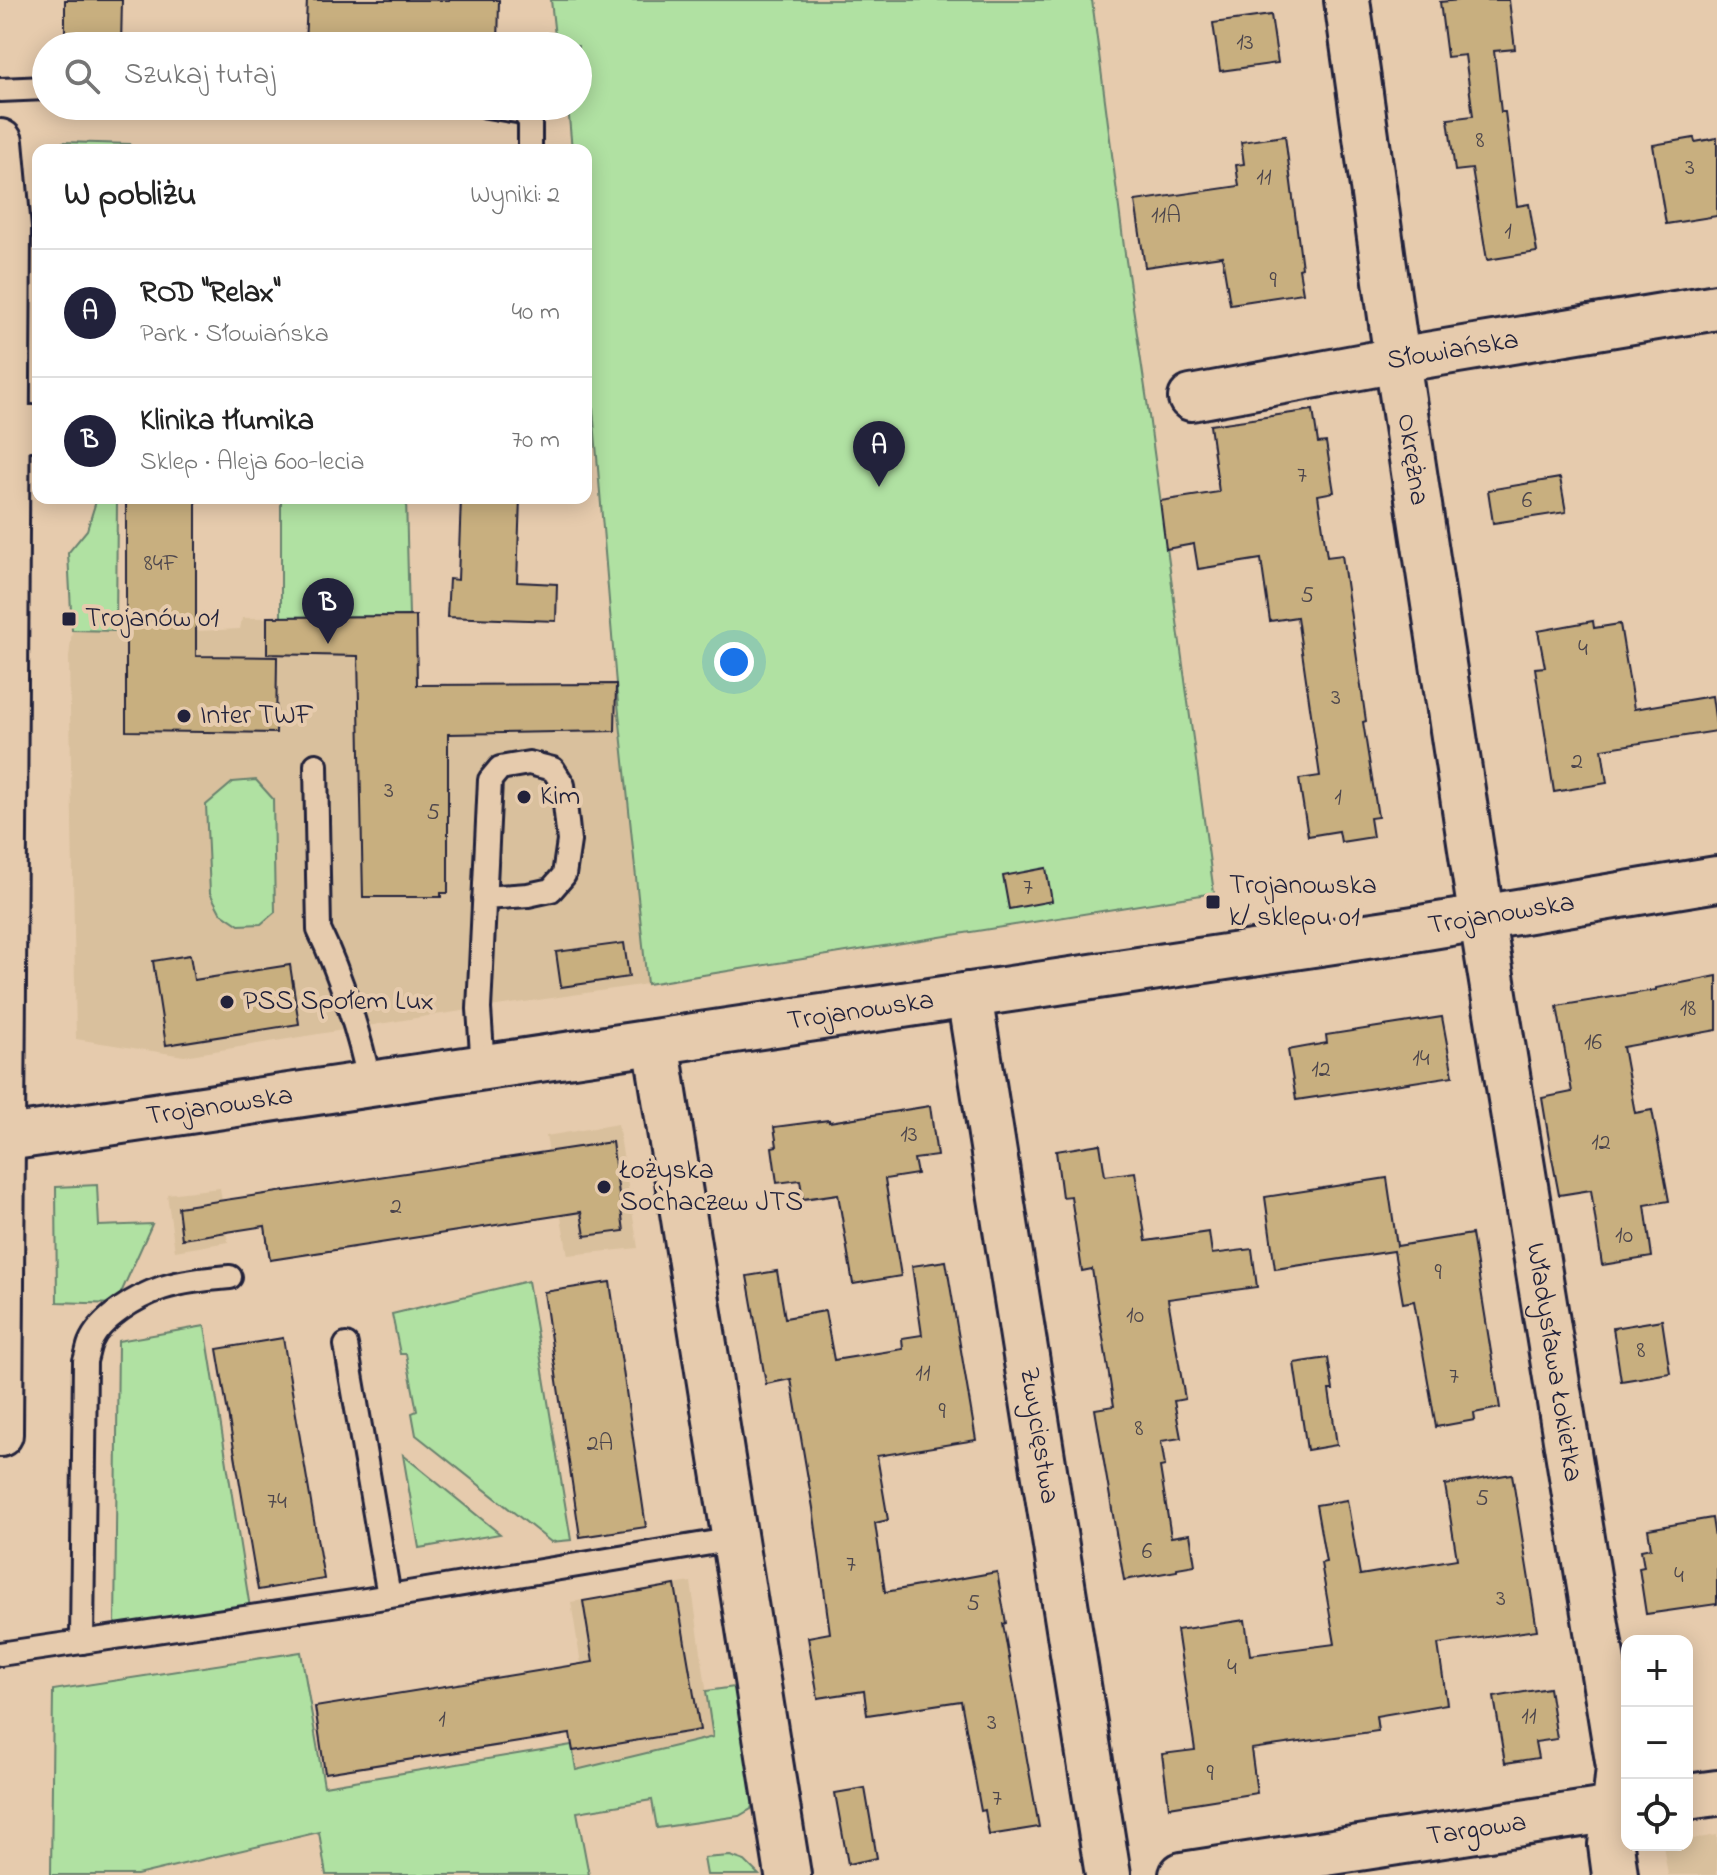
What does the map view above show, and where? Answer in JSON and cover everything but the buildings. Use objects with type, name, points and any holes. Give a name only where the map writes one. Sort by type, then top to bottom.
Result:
[{"type":"street","name":"Okrężna","points":[[1347,0],[1397,360],[1481,918]]},
{"type":"street","points":[[0,142],[23,428],[1,1139],[0,1434]]},
{"type":"street","name":"Słowiańska","points":[[1191,398],[1717,307]]},
{"type":"street","name":"Trojanowska","points":[[1,1139],[1481,918],[1717,879]]},
{"type":"street","name":"Władysława Łokietka","points":[[1481,918],[1619,1767],[1620,1808],[1611,1845],[1615,1875]]},
{"type":"street","name":"Zwycięstwa","points":[[969,995],[1108,1875]]},
{"type":"street","points":[[656,1042],[788,1875]]},
{"type":"street","points":[[1693,1796],[1717,1793]]},
{"type":"street","name":"Targowa","points":[[1182,1875],[1620,1808]]},
{"type":"lane","points":[[0,90],[32,89]]},
{"type":"lane","points":[[529,120],[530,144]]},
{"type":"lane","points":[[483,1068],[479,1009],[484,898],[490,780],[500,768],[529,763],[553,769],[563,785],[569,841],[564,875],[551,890],[484,898]]},
{"type":"lane","points":[[316,765],[319,930],[360,1044],[370,1085]]},
{"type":"lane","points":[[82,1642],[85,1361],[90,1342],[102,1324],[130,1303],[162,1288],[230,1277]]},
{"type":"lane","points":[[346,1345],[389,1596]]},
{"type":"lane","points":[[0,1654],[389,1596],[735,1539]]},
{"type":"shaded area","points":[[409,616],[417,653],[418,685],[616,684],[647,984],[184,1056],[76,1039],[69,657],[72,630],[196,631],[240,629],[242,618]]},
{"type":"shaded area","points":[[618,1124],[638,1248],[568,1255],[546,1136]]},
{"type":"shaded area","points":[[220,1188],[228,1242],[175,1251],[167,1194]]},
{"type":"shaded area","points":[[691,1582],[713,1737],[575,1770],[559,1668],[581,1664],[571,1602]]},
{"type":"shaded area","points":[[1717,1835],[1717,1875],[1668,1875],[1664,1851],[1693,1851],[1693,1839]]},
{"type":"green space","points":[[551,0],[1092,0],[1214,893],[647,984],[616,684],[592,397],[592,144],[571,144],[569,120],[592,120],[592,32],[554,32]]},
{"type":"green space","points":[[63,142],[130,144],[63,144]]},
{"type":"green space","points":[[95,504],[117,504],[116,631],[72,630],[68,553],[87,530]]},
{"type":"green space","points":[[281,504],[406,504],[409,616],[281,617]]},
{"type":"green space","points":[[256,780],[273,799],[275,912],[261,924],[239,925],[220,912],[210,893],[206,805],[233,782]]},
{"type":"green space","points":[[97,1185],[99,1226],[152,1224],[116,1304],[57,1302],[56,1187]]},
{"type":"green space","points":[[528,1281],[571,1540],[551,1542],[416,1435],[412,1413],[417,1411],[406,1354],[400,1354],[392,1314]]},
{"type":"green space","points":[[205,1326],[250,1608],[115,1629],[118,1341]]},
{"type":"green space","points":[[403,1455],[500,1534],[419,1548]]},
{"type":"green space","points":[[301,1652],[324,1786],[572,1745],[576,1770],[713,1737],[706,1691],[742,1686],[757,1791],[751,1809],[739,1816],[657,1828],[652,1800],[577,1812],[589,1875],[326,1875],[319,1832],[137,1875],[51,1875],[53,1690]]},
{"type":"green space","points":[[730,1856],[745,1861],[759,1875],[707,1875],[704,1858]]},
{"type":"place","name":"ROD \"Relax\"","points":[[879,487]]},
{"type":"place","name":"Trojanów 01","points":[[69,619]]},
{"type":"place","name":"Klinika tłumika","points":[[328,644]]},
{"type":"place","name":"Inter TWF","points":[[184,716]]},
{"type":"place","name":"Kim","points":[[524,797]]},
{"type":"place","name":"Trojanowska k/ sklepu 01","points":[[1213,902]]},
{"type":"place","name":"PSS Społem Lux","points":[[227,1002]]},
{"type":"place","name":"Łożyska Sochaczew JTS","points":[[604,1187]]}]
